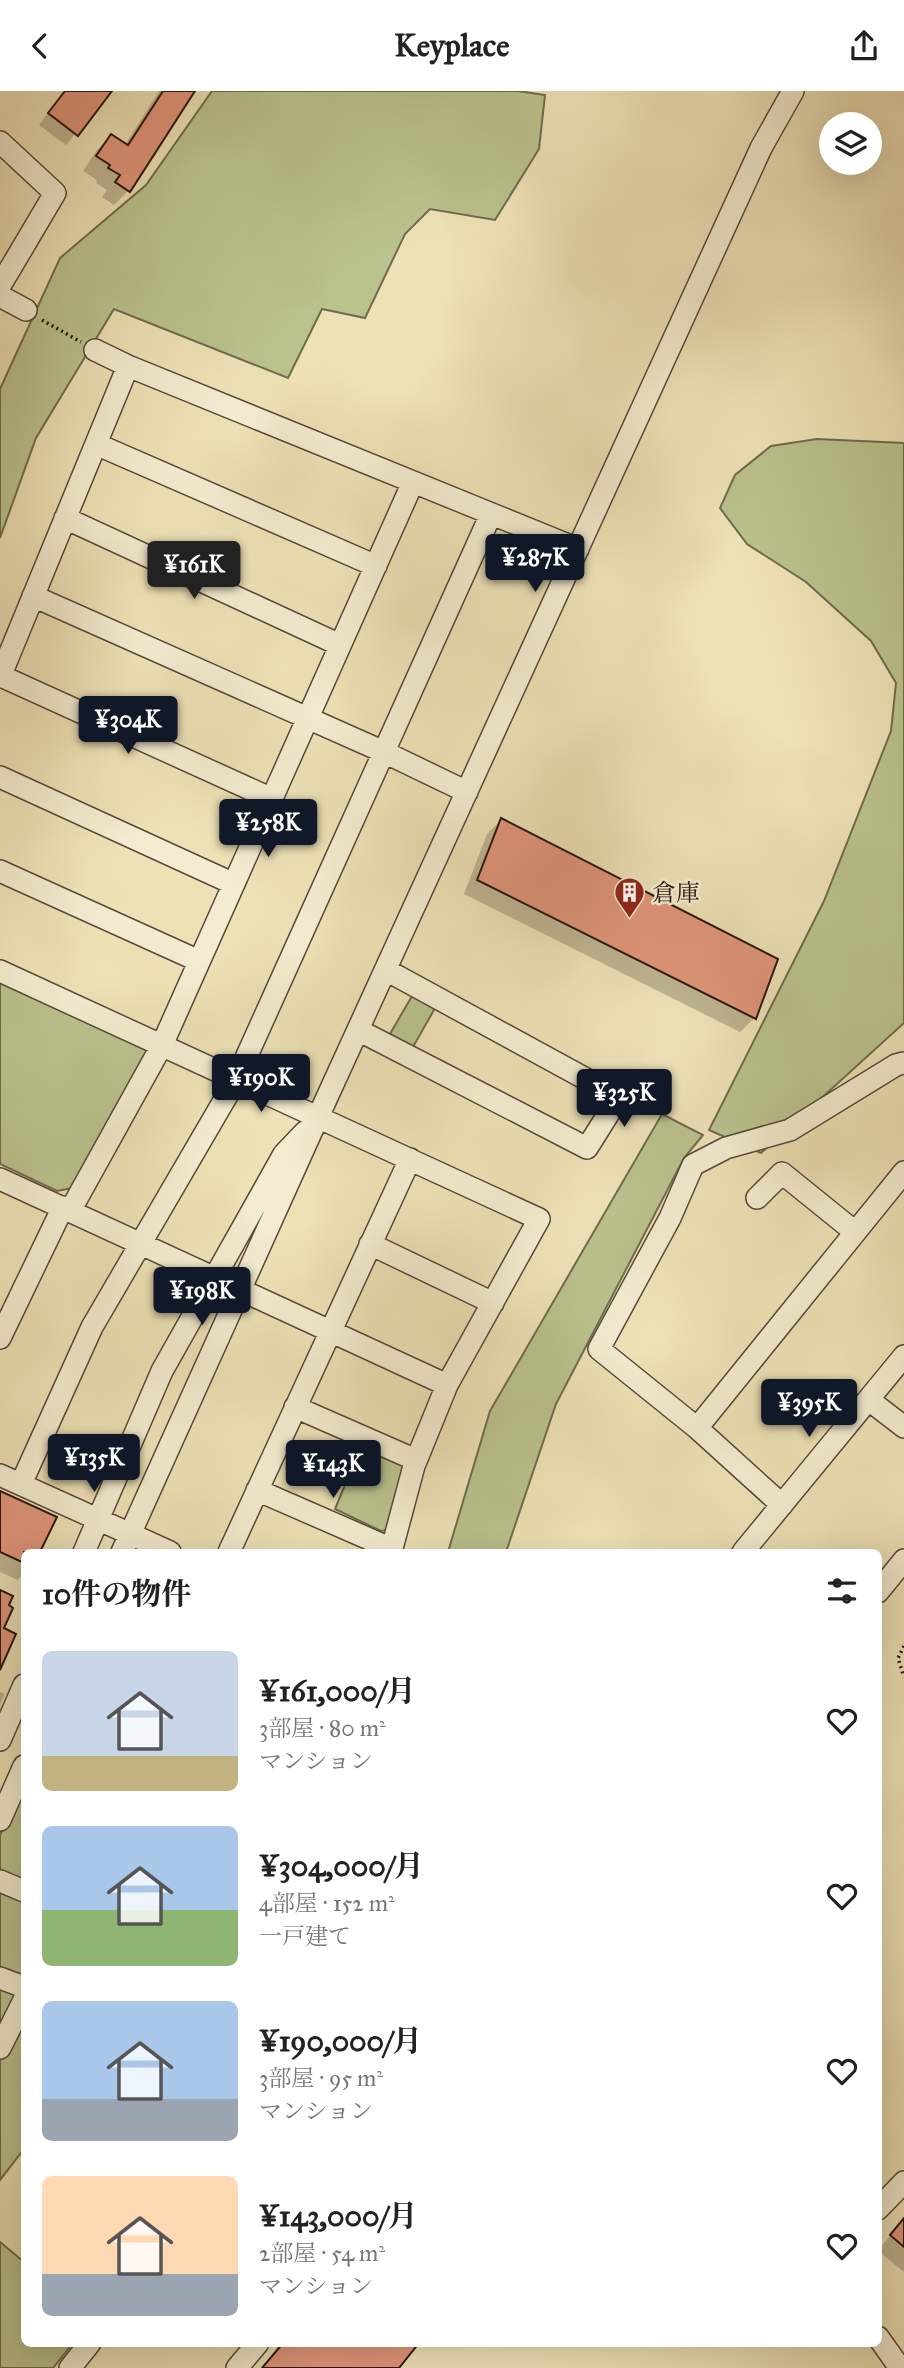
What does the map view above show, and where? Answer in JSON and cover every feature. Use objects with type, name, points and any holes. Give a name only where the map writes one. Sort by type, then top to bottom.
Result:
[{"type":"street","points":[[127,1543],[318,1117],[761,148],[793,91]]},
{"type":"street","points":[[0,142],[55,193],[0,286]]},
{"type":"street","points":[[0,296],[26,310]]},
{"type":"street","points":[[94,350],[578,549]]},
{"type":"street","points":[[128,366],[0,677],[272,799]]},
{"type":"street","points":[[96,443],[376,566]]},
{"type":"street","points":[[0,1338],[66,1209],[162,1045],[413,482]]},
{"type":"street","points":[[21,1484],[92,1327],[236,1080],[491,514]]},
{"type":"street","points":[[65,518],[340,645]]},
{"type":"street","points":[[33,596],[384,752],[467,792]]},
{"type":"street","points":[[0,777],[234,884]]},
{"type":"street","points":[[0,871],[200,961]]},
{"type":"street","points":[[358,1030],[587,1148],[620,1097],[386,970]]},
{"type":"street","points":[[0,971],[539,1219],[447,1385],[416,1461],[392,1549]]},
{"type":"street","points":[[782,1505],[697,1428],[599,1349],[670,1218],[693,1165],[726,1148],[790,1130],[901,1067]]},
{"type":"street","points":[[85,1549],[162,1371],[284,1154],[318,1117]]},
{"type":"street","points":[[230,1549],[410,1159]]},
{"type":"street","points":[[697,1428],[904,1172]]},
{"type":"street","points":[[757,1198],[782,1173],[855,1232]]},
{"type":"street","points":[[0,1179],[447,1385]]},
{"type":"street","points":[[370,1244],[493,1303]]},
{"type":"street","points":[[745,1549],[904,1356]]},
{"type":"street","points":[[869,1400],[904,1427]]},
{"type":"street","points":[[295,1407],[416,1461]]},
{"type":"street","points":[[0,1475],[99,1519],[127,1543],[156,1549]]},
{"type":"street","points":[[257,1490],[387,1549]]},
{"type":"street","points":[[882,1587],[904,1560]]},
{"type":"street","points":[[0,1740],[21,1694]]},
{"type":"street","points":[[0,1820],[18,1797]]},
{"type":"street","points":[[0,1881],[21,1890]]},
{"type":"street","points":[[0,1978],[21,1986]]},
{"type":"street","points":[[0,2047],[21,2006]]},
{"type":"street","points":[[882,2205],[904,2182]]},
{"type":"street","points":[[882,2343],[900,2368]]},
{"type":"street","points":[[70,2368],[87,2347]]},
{"type":"street","points":[[237,2368],[255,2347]]},
{"type":"path","points":[[26,310],[94,350]]},
{"type":"path","points":[[904,1646],[898,1658],[904,1677]]},
{"type":"green space","points":[[212,91],[518,91],[545,95],[539,149],[495,220],[430,209],[405,234],[365,318],[322,309],[288,378],[114,309],[36,438],[0,538],[0,389],[60,258],[146,185]]},
{"type":"green space","points":[[817,439],[904,443],[904,1023],[761,1153],[709,1130],[824,901],[891,731],[896,683],[871,641],[806,582],[747,544],[720,508],[735,475],[771,446]]},
{"type":"green space","points":[[0,974],[148,1040],[150,1053],[72,1188],[57,1191],[0,1164]]},
{"type":"green space","points":[[416,989],[439,1001],[413,1047],[390,1034]]},
{"type":"green space","points":[[662,1114],[703,1135],[684,1158],[556,1404],[507,1549],[449,1549],[490,1411]]},
{"type":"green space","points":[[363,1441],[404,1459],[408,1470],[390,1529],[381,1531],[335,1509]]},
{"type":"green space","points":[[21,1790],[21,2153],[0,2180],[0,1835]]},
{"type":"green space","points":[[0,2242],[21,2260],[21,2347],[70,2347],[53,2368],[0,2368]]},
{"type":"building","points":[[65,91],[112,91],[78,136],[48,113]]},
{"type":"building","points":[[163,91],[195,91],[130,192],[115,182],[120,175],[96,156],[111,134],[128,145]]},
{"type":"building","name":"倉庫","points":[[501,818],[778,959],[756,1019],[477,880]]},
{"type":"building","points":[[0,1491],[57,1517],[41,1549],[21,1549],[21,1562],[0,1552]]},
{"type":"building","points":[[0,1590],[13,1596],[9,1605],[13,1608],[4,1628],[16,1634],[0,1670]]},
{"type":"building","points":[[904,2218],[904,2247],[890,2235]]},
{"type":"building","points":[[280,2347],[416,2347],[399,2368],[262,2368]]},
{"type":"place","name":"倉庫","points":[[629,920]]}]
